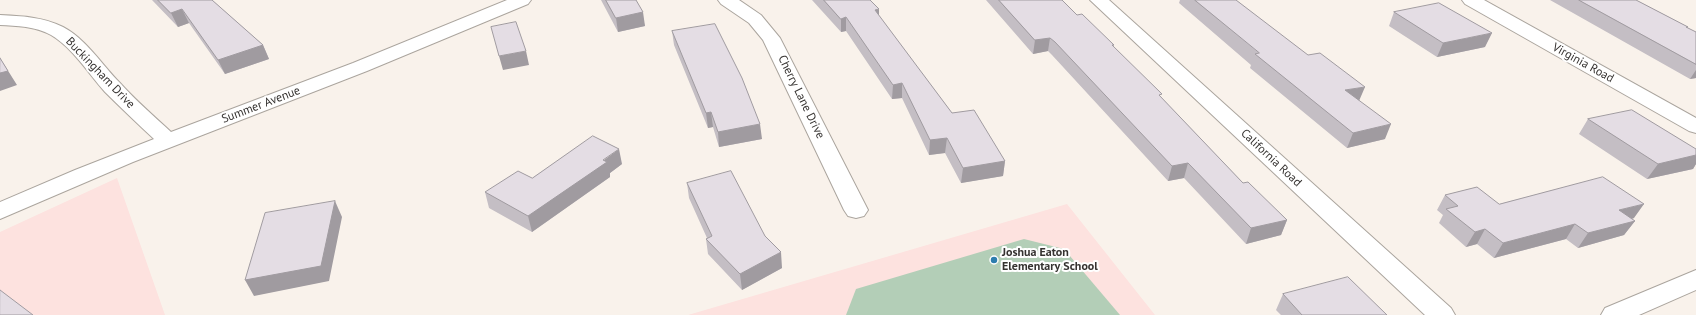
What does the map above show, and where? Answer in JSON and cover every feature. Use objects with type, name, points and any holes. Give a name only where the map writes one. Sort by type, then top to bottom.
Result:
[{"type":"street","name":"Summer Avenue","points":[[0,212],[88,172],[167,140],[337,76],[522,0]]},
{"type":"street","name":"Cherry Lane Drive","points":[[727,0],[755,19],[771,38],[856,210]]},
{"type":"street","name":"California Road","points":[[1099,0],[1442,315]]},
{"type":"street","name":"Virginia Road","points":[[1471,0],[1696,127]]},
{"type":"street","name":"Buckingham Drive","points":[[0,20],[34,24],[49,27],[58,31],[82,53],[113,88],[167,140]]},
{"type":"street","points":[[1614,315],[1696,279]]},
{"type":"shaded area","points":[[117,178],[165,315],[0,315],[0,232]]},
{"type":"shaded area","name":"Joshua Eaton Elementary School","points":[[1067,204],[1155,315],[688,315]]},
{"type":"green space","points":[[1024,239],[1064,249],[1120,315],[846,315],[856,289]]},
{"type":"building","points":[[158,0],[212,0],[263,45],[218,60],[182,9],[171,13]]},
{"type":"building","points":[[606,0],[636,0],[643,12],[616,18]]},
{"type":"building","points":[[824,0],[870,0],[879,9],[875,10],[952,113],[974,110],[1005,161],[963,168],[947,138],[930,140],[902,83],[893,85],[846,17],[841,19]]},
{"type":"building","points":[[999,0],[1062,0],[1077,15],[1082,14],[1162,94],[1159,95],[1243,183],[1248,182],[1287,220],[1251,228],[1188,163],[1172,166],[1055,42],[1050,38],[1035,40]]},
{"type":"building","points":[[1195,0],[1236,0],[1308,55],[1320,53],[1365,87],[1345,90],[1391,124],[1353,133],[1255,54],[1259,53]]},
{"type":"building","points":[[1579,0],[1636,0],[1688,27],[1686,27],[1696,32],[1696,64]]},
{"type":"building","points":[[1439,3],[1492,33],[1443,43],[1394,12]]},
{"type":"building","points":[[516,22],[526,51],[499,56],[491,27]]},
{"type":"building","points":[[715,24],[742,78],[760,124],[718,132],[711,112],[706,113],[672,31]]},
{"type":"building","points":[[0,58],[8,71],[0,73]]},
{"type":"building","points":[[1632,110],[1696,149],[1696,155],[1658,164],[1588,119]]},
{"type":"building","points":[[593,136],[619,149],[603,160],[607,162],[528,216],[485,192],[518,171],[532,178]]},
{"type":"building","points":[[731,171],[765,236],[781,252],[740,274],[706,239],[712,236],[687,183]]},
{"type":"building","points":[[1603,177],[1644,204],[1619,210],[1635,221],[1588,233],[1575,224],[1503,243],[1485,229],[1475,232],[1446,209],[1458,206],[1445,195],[1477,187],[1499,204]]},
{"type":"building","points":[[335,201],[321,266],[245,280],[265,213]]},
{"type":"building","points":[[1348,277],[1387,315],[1302,315],[1283,294]]},
{"type":"building","points":[[0,290],[33,315],[0,315]]},
{"type":"place","name":"Joshua Eaton Elementary School","points":[[994,260]]}]
